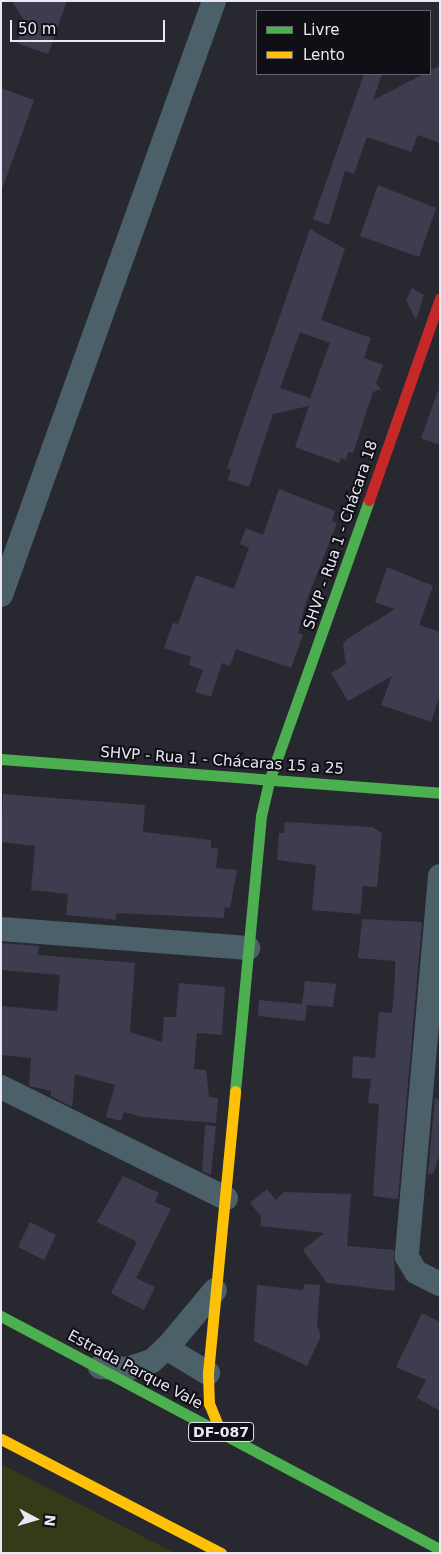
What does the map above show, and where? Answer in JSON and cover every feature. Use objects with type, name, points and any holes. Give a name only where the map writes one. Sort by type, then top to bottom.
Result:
[{"type":"street","points":[[1,595],[214,1]]},
{"type":"street","name":"SHVP - Rua 1 - Chácara 18","points":[[221,1433],[209,1404],[208,1373],[214,1290],[226,1198],[261,816],[269,781],[440,298]]},
{"type":"street","name":"SHVP - Rua 1 - Chácaras 15 a 25","points":[[1,759],[440,793]]},
{"type":"street","points":[[440,876],[432,1049],[407,1258],[416,1272],[440,1284]]},
{"type":"street","points":[[1,929],[248,948]]},
{"type":"street","points":[[1,1087],[226,1198]]},
{"type":"street","points":[[100,1367],[140,1366],[166,1348],[214,1290]]},
{"type":"street","name":"Estrada Parque Vale","points":[[1,1316],[440,1548]]},
{"type":"street","points":[[166,1348],[208,1373]]},
{"type":"street","points":[[1,1439],[221,1553]]},
{"type":"green space","points":[[1,1464],[175,1553],[1,1553]]},
{"type":"building","points":[[12,1],[67,1],[48,54],[17,43],[25,22]]},
{"type":"building","points":[[440,66],[440,143],[418,135],[411,152],[367,137],[354,174],[345,171],[329,225],[313,219],[364,75],[382,75],[373,100],[422,75],[431,75],[431,71]]},
{"type":"building","points":[[1,88],[34,100],[3,187],[1,186]]},
{"type":"building","points":[[378,185],[436,208],[419,257],[360,236]]},
{"type":"building","points":[[310,229],[345,249],[321,320],[371,338],[364,358],[383,365],[376,383],[381,389],[373,392],[353,453],[348,452],[346,460],[341,458],[339,463],[295,447],[309,406],[273,414],[249,487],[228,480],[231,470],[227,468]],"holes":[[[300,332],[330,343],[310,398],[280,388]]]},
{"type":"building","points":[[412,288],[424,295],[416,320],[406,300]]},
{"type":"building","points":[[438,391],[440,392],[440,445],[421,438]]},
{"type":"building","points":[[279,489],[335,511],[332,521],[337,523],[306,602],[298,633],[303,635],[291,668],[236,649],[230,666],[222,663],[211,697],[195,692],[203,670],[189,665],[191,657],[164,648],[173,623],[178,624],[196,575],[234,589],[249,548],[240,544],[246,528],[263,535]]},
{"type":"building","points":[[387,567],[433,586],[419,625],[440,632],[440,695],[431,722],[381,705],[392,676],[348,701],[331,673],[346,664],[343,644],[347,639],[395,609],[375,602]]},
{"type":"building","points":[[3,794],[145,805],[143,832],[211,840],[211,848],[218,848],[216,868],[237,870],[230,908],[225,907],[224,918],[116,913],[116,920],[66,915],[68,894],[31,890],[35,846],[1,842]]},
{"type":"building","points":[[285,822],[372,827],[382,833],[377,887],[363,886],[360,914],[312,910],[316,865],[277,860],[279,833],[284,833]]},
{"type":"building","points":[[362,919],[422,922],[398,1199],[373,1196],[379,1104],[368,1103],[371,1079],[352,1078],[353,1056],[375,1058],[379,1012],[392,1013],[395,979],[395,961],[358,958]]},
{"type":"building","points":[[1,943],[39,946],[38,955],[135,963],[130,1032],[162,1042],[164,1017],[176,1017],[179,983],[225,987],[222,1035],[197,1033],[194,1069],[206,1070],[209,1097],[218,1098],[216,1123],[142,1117],[124,1112],[121,1121],[106,1117],[115,1085],[75,1074],[72,1107],[51,1096],[51,1091],[29,1086],[31,1058],[1,1055],[1,1006],[57,1011],[60,975],[1,970]]},
{"type":"building","points":[[305,981],[336,984],[333,1007],[307,1005],[305,1021],[258,1016],[259,1000],[302,1004]]},
{"type":"building","points":[[435,1098],[440,1101],[440,1154],[433,1174],[428,1174]]},
{"type":"building","points":[[205,1125],[216,1126],[211,1175],[202,1171]]},
{"type":"building","points":[[123,1176],[159,1193],[155,1202],[171,1209],[136,1278],[155,1287],[144,1310],[111,1293],[137,1242],[97,1222]]},
{"type":"building","points":[[267,1189],[276,1200],[284,1192],[351,1194],[347,1246],[394,1250],[395,1291],[327,1283],[303,1250],[324,1233],[260,1226],[261,1216],[250,1203]]},
{"type":"building","points":[[30,1222],[56,1235],[44,1260],[18,1247]]},
{"type":"building","points":[[304,1284],[320,1285],[317,1325],[321,1336],[307,1366],[254,1341],[257,1285],[303,1290]]},
{"type":"building","points":[[422,1313],[440,1322],[440,1411],[417,1398],[426,1380],[396,1367]]},
{"type":"traffic: fast","points":[[235,1091],[261,816],[269,781],[369,500]]},
{"type":"traffic: fast","points":[[1,759],[440,793]]},
{"type":"traffic: fast","points":[[1,1316],[440,1549]]},
{"type":"traffic: slow","points":[[221,1433],[209,1404],[208,1373],[235,1091]]},
{"type":"traffic: slow","points":[[1,1439],[221,1553]]},
{"type":"traffic: jam","points":[[369,500],[440,298]]}]
